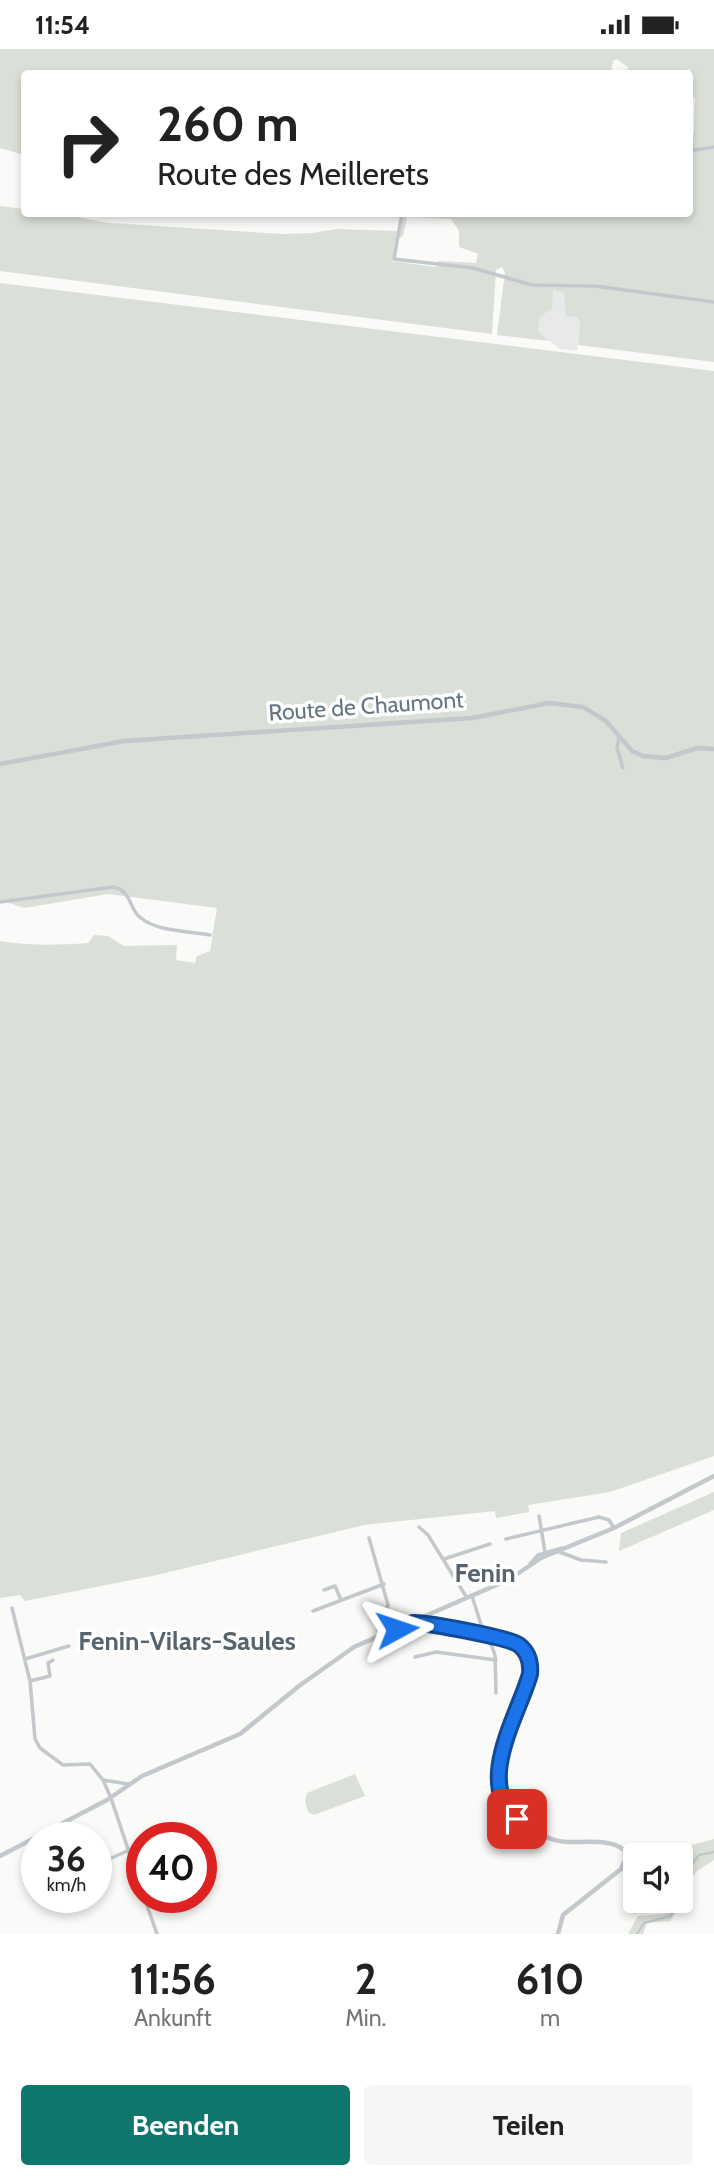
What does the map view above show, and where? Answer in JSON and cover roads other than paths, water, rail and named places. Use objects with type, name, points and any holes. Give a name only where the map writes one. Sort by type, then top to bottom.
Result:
[{"type":"street","points":[[693,150],[714,147]]},
{"type":"street","points":[[401,217],[394,259],[473,268],[532,285],[595,286],[714,302]]},
{"type":"street","name":"Route de Chaumont","points":[[0,764],[124,741],[472,718],[549,703],[583,707],[606,721],[635,753],[643,756],[666,758],[697,748],[714,748]]},
{"type":"street","points":[[620,735],[617,748],[623,768]]},
{"type":"street","points":[[0,902],[113,887],[127,894],[138,916],[148,923],[210,935]]},
{"type":"street","points":[[65,1822],[165,1765],[240,1734],[338,1657],[514,1577],[557,1552],[614,1528],[714,1476]]},
{"type":"street","points":[[539,1516],[545,1552]]},
{"type":"street","points":[[506,1539],[601,1517],[609,1520],[614,1528]]},
{"type":"street","points":[[419,1527],[469,1597],[496,1660],[496,1693]]},
{"type":"street","points":[[369,1538],[388,1605],[379,1626],[382,1635]]},
{"type":"street","points":[[444,1559],[490,1543]]},
{"type":"street","points":[[530,1566],[535,1557],[545,1552],[564,1549]]},
{"type":"street","points":[[557,1552],[581,1560],[606,1562]]},
{"type":"street","points":[[313,1611],[384,1584]]},
{"type":"street","points":[[324,1590],[335,1586],[341,1600]]},
{"type":"street","points":[[12,1608],[30,1681],[32,1717],[40,1748],[63,1765],[90,1764],[103,1780],[111,1798],[126,1848]]},
{"type":"street","points":[[426,1618],[427,1625]]},
{"type":"street","points":[[413,1623],[486,1636],[520,1646],[530,1666],[526,1686],[502,1746],[501,1788],[509,1809],[517,1819],[548,1838],[615,1845],[626,1854],[625,1863],[618,1874],[563,1915],[558,1934]]},
{"type":"street","points":[[25,1659],[69,1646]]},
{"type":"street","points":[[415,1657],[436,1651],[496,1660]]},
{"type":"street","points":[[30,1681],[50,1676],[48,1663],[53,1660]]},
{"type":"street","points":[[103,1780],[128,1784]]},
{"type":"street","points":[[0,1856],[21,1845]]},
{"type":"street","points":[[150,1913],[157,1934]]},
{"type":"waterway","points":[[693,1863],[699,1855],[714,1852]]},
{"type":"waterway","points":[[637,1934],[644,1923],[671,1916],[672,1913]]},
{"type":"district","name":"Fenin","points":[[485,1573]]},
{"type":"district","name":"Fenin-Vilars-Saules","points":[[187,1641]]}]
